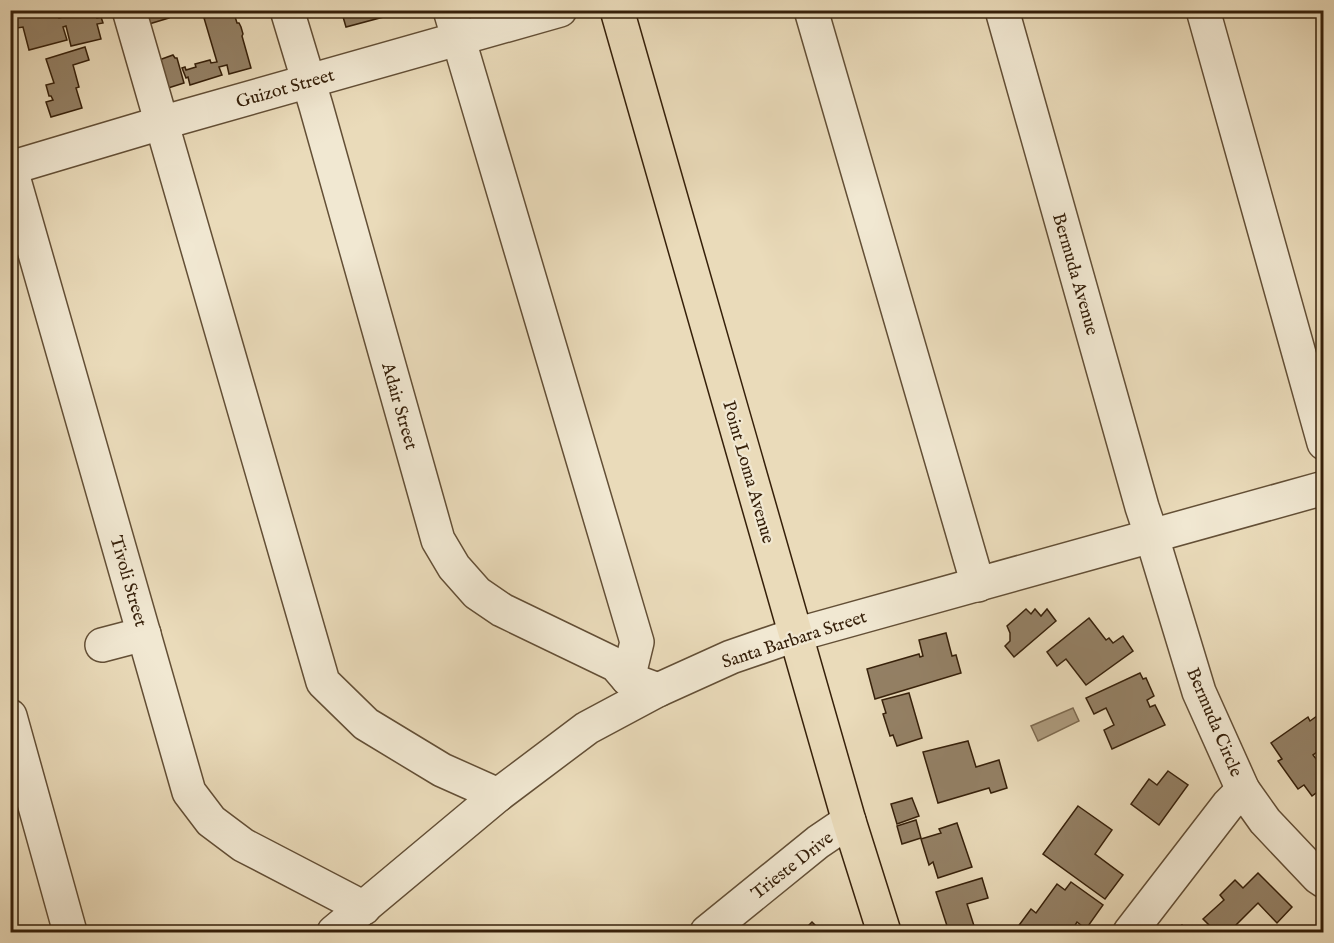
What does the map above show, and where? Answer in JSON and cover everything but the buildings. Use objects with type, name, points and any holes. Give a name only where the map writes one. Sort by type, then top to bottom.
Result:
[{"type":"main road","name":"Point Loma Avenue","points":[[617,10],[795,635],[884,933]]},
{"type":"street","points":[[129,10],[323,682],[366,724],[442,770],[498,795]]},
{"type":"street","name":"Adair Street","points":[[287,10],[320,118],[438,540],[454,567],[477,593],[502,610],[616,665],[643,685]]},
{"type":"street","name":"Guizot Street","points":[[11,167],[308,82],[454,25],[560,10]]},
{"type":"street","points":[[811,10],[978,585]]},
{"type":"street","name":"Bermuda Avenue","points":[[1002,10],[1152,537]]},
{"type":"street","points":[[1203,10],[1323,443]]},
{"type":"street","points":[[454,25],[637,642],[643,685]]},
{"type":"street","name":"Tivoli Street","points":[[11,167],[189,792],[211,821],[243,845],[364,908]]},
{"type":"street","name":"Santa Barbara Street","points":[[334,933],[498,795],[643,685],[795,635],[1323,488]]},
{"type":"street","name":"Bermuda Circle","points":[[1152,537],[1199,692],[1243,790],[1264,821],[1323,881]]},
{"type":"street","points":[[102,645],[144,634]]},
{"type":"street","points":[[10,716],[70,933]]},
{"type":"street","points":[[1130,933],[1228,805],[1243,790]]},
{"type":"street","name":"Trieste Drive","points":[[707,933],[818,842],[849,821]]},
{"type":"shaded area","points":[[1073,708],[1079,721],[1038,741],[1031,726]]}]
